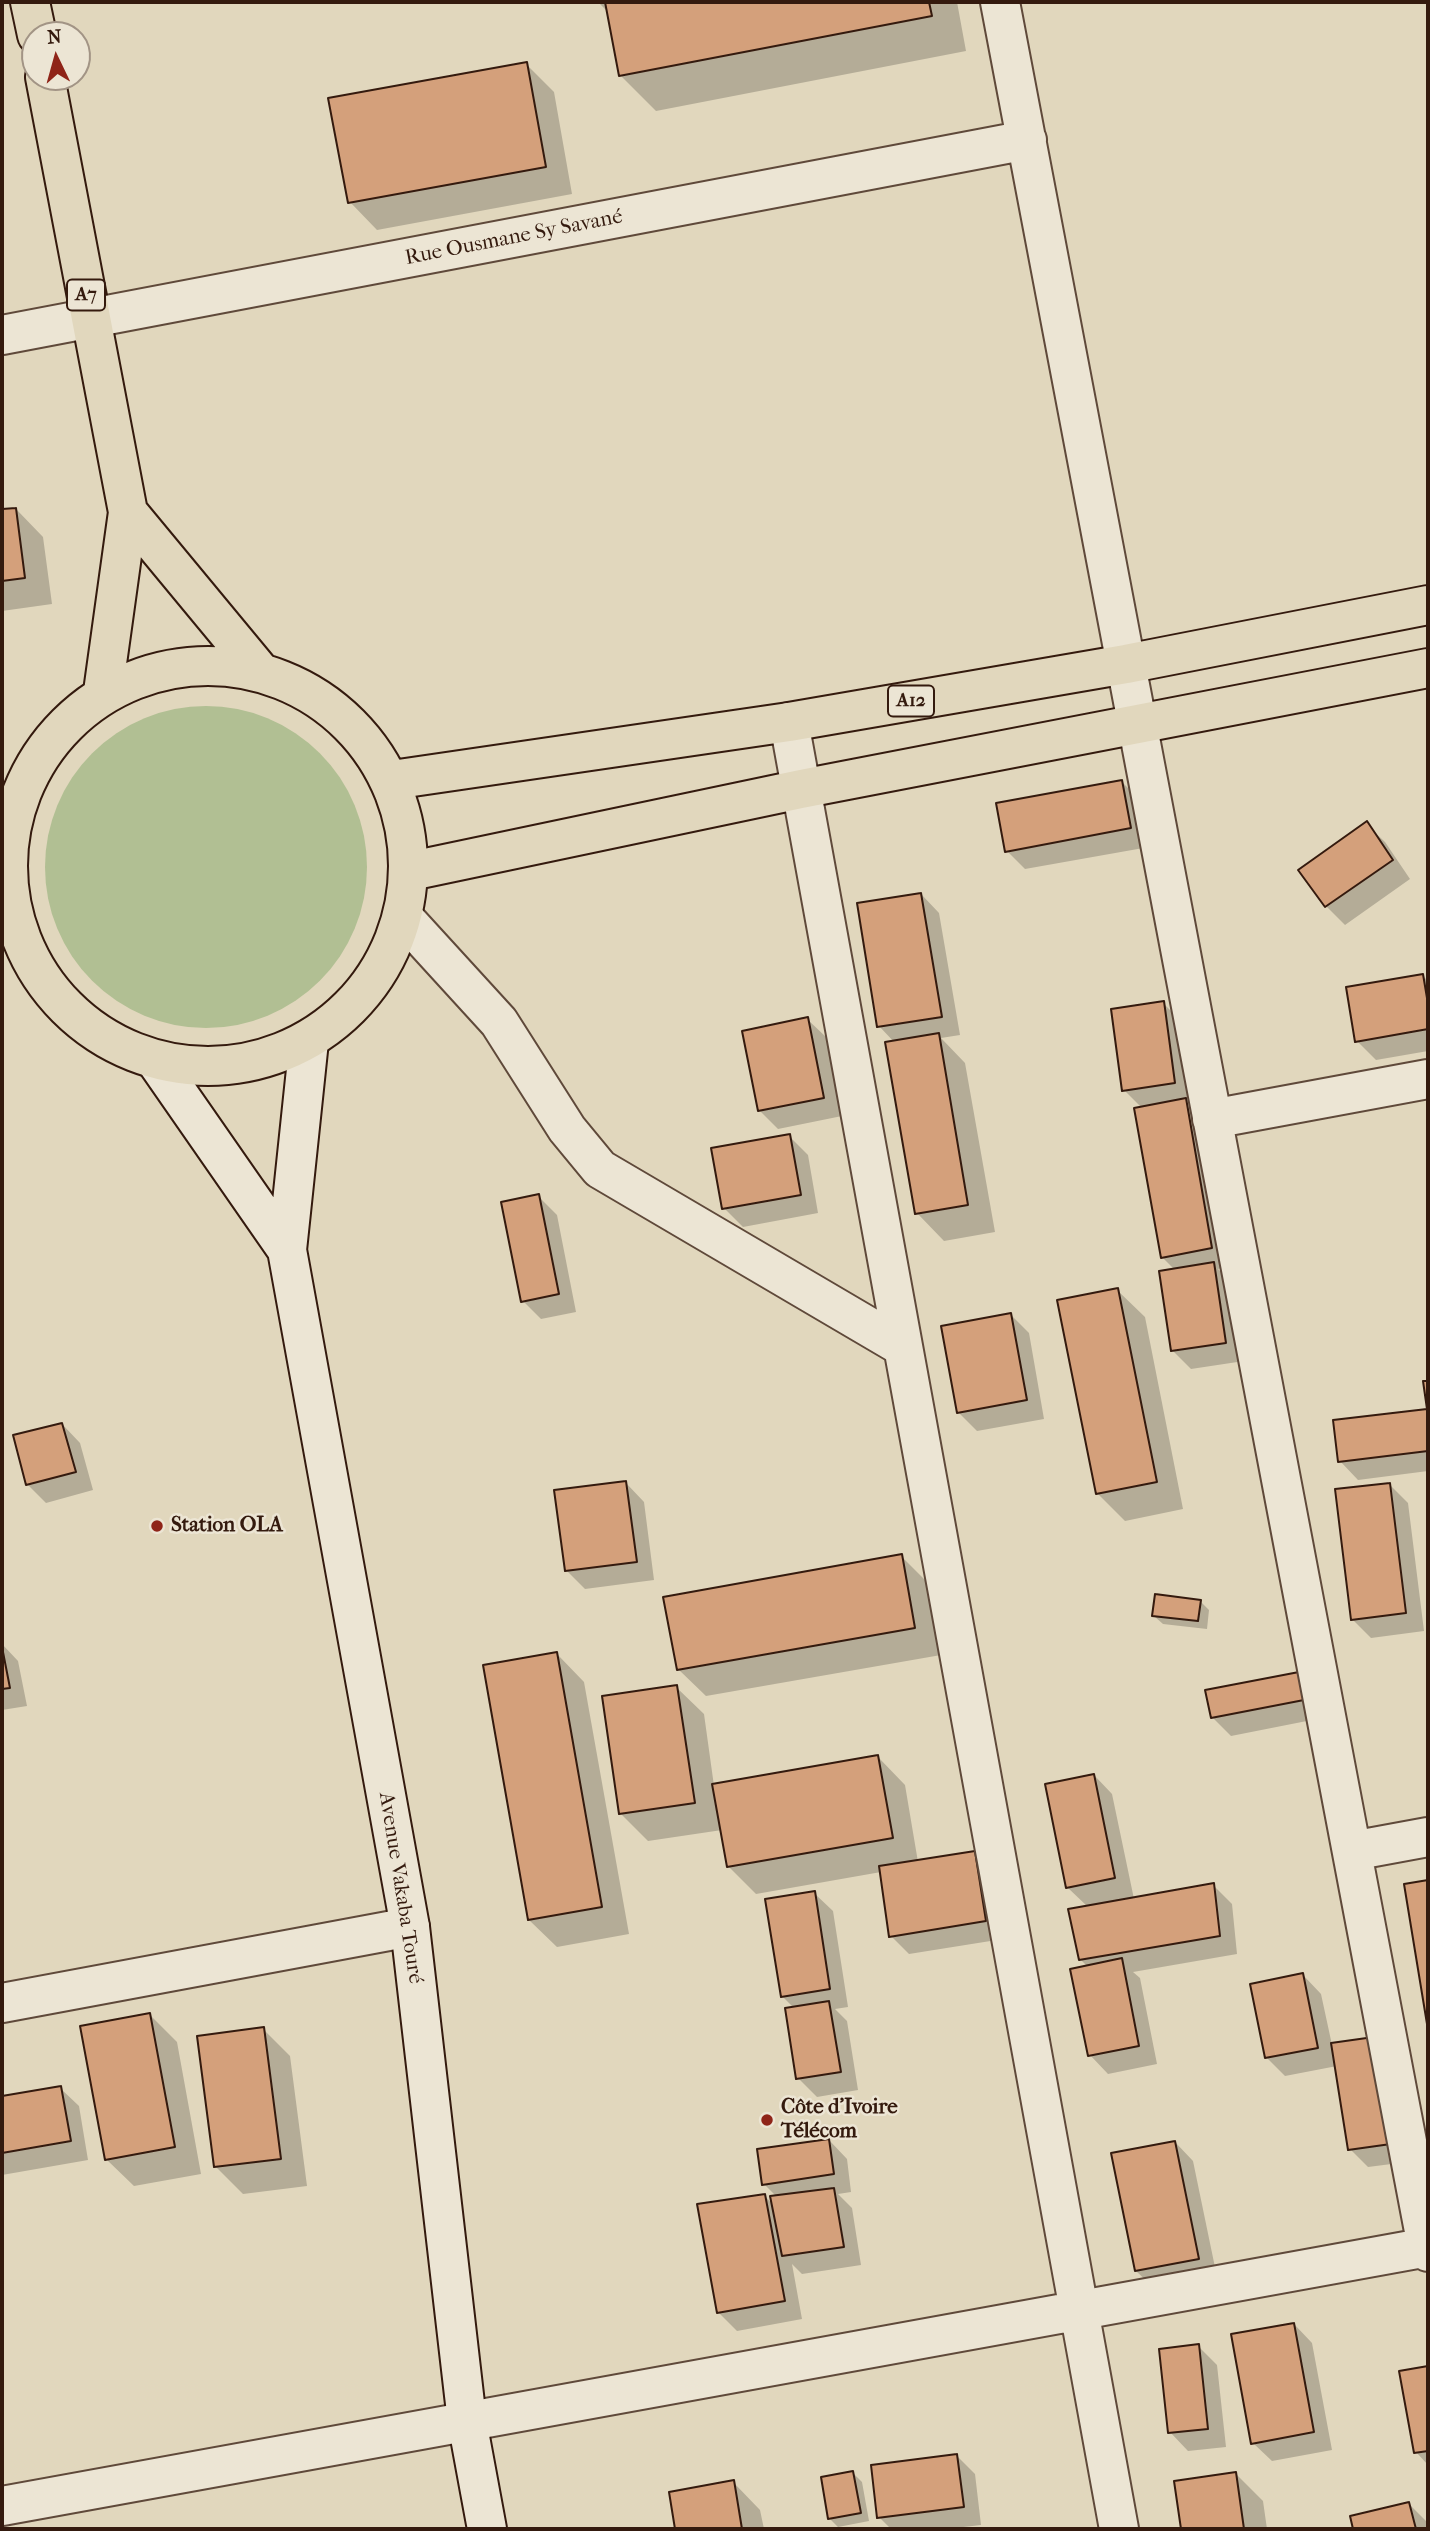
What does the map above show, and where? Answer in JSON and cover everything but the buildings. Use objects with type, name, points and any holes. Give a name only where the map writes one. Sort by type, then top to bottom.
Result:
[{"type":"main road","points":[[30,2],[34,21]]},
{"type":"main road","name":"A7","points":[[48,91],[128,512],[103,692]]},
{"type":"main road","name":"A7","points":[[128,512],[258,670]]},
{"type":"main road","name":"A12","points":[[392,780],[789,722],[1126,664],[1428,605]]},
{"type":"main road","points":[[178,666],[258,670],[337,710],[392,780],[411,871],[404,918],[369,989],[309,1041],[233,1066],[155,1060],[84,1026],[17,965],[7,894],[6,819],[45,745],[103,692],[178,666]]},
{"type":"main road","points":[[411,871],[801,789],[1428,668]]},
{"type":"street","points":[[2,2506],[1428,2249],[1000,2]]},
{"type":"street","name":"Rue Ousmane Sy Savané","points":[[2,335],[1027,140]]},
{"type":"street","points":[[789,722],[1119,2529]]},
{"type":"street","points":[[404,918],[499,1022],[567,1129],[600,1170],[904,1347]]},
{"type":"street","points":[[287,1250],[309,1041]]},
{"type":"street","points":[[155,1060],[287,1250]]},
{"type":"street","points":[[1212,1119],[1428,1079]]},
{"type":"street","name":"Avenue Vakaba Touré","points":[[287,1250],[410,1927],[467,2421],[487,2529]]},
{"type":"street","points":[[1352,1851],[1428,1837]]},
{"type":"street","points":[[2,2003],[410,1927]]},
{"type":"green space","points":[[206,706],[253,713],[282,725],[320,753],[348,791],[360,820],[367,867],[360,914],[348,943],[320,981],[282,1009],[253,1021],[206,1028],[159,1021],[130,1009],[92,981],[64,943],[52,914],[45,867],[52,820],[64,791],[92,753],[130,725],[159,713]]},
{"type":"place","name":"Station OLA","points":[[157,1526]]},
{"type":"place","name":"Côte d'Ivoire Télécom","points":[[767,2120]]}]
